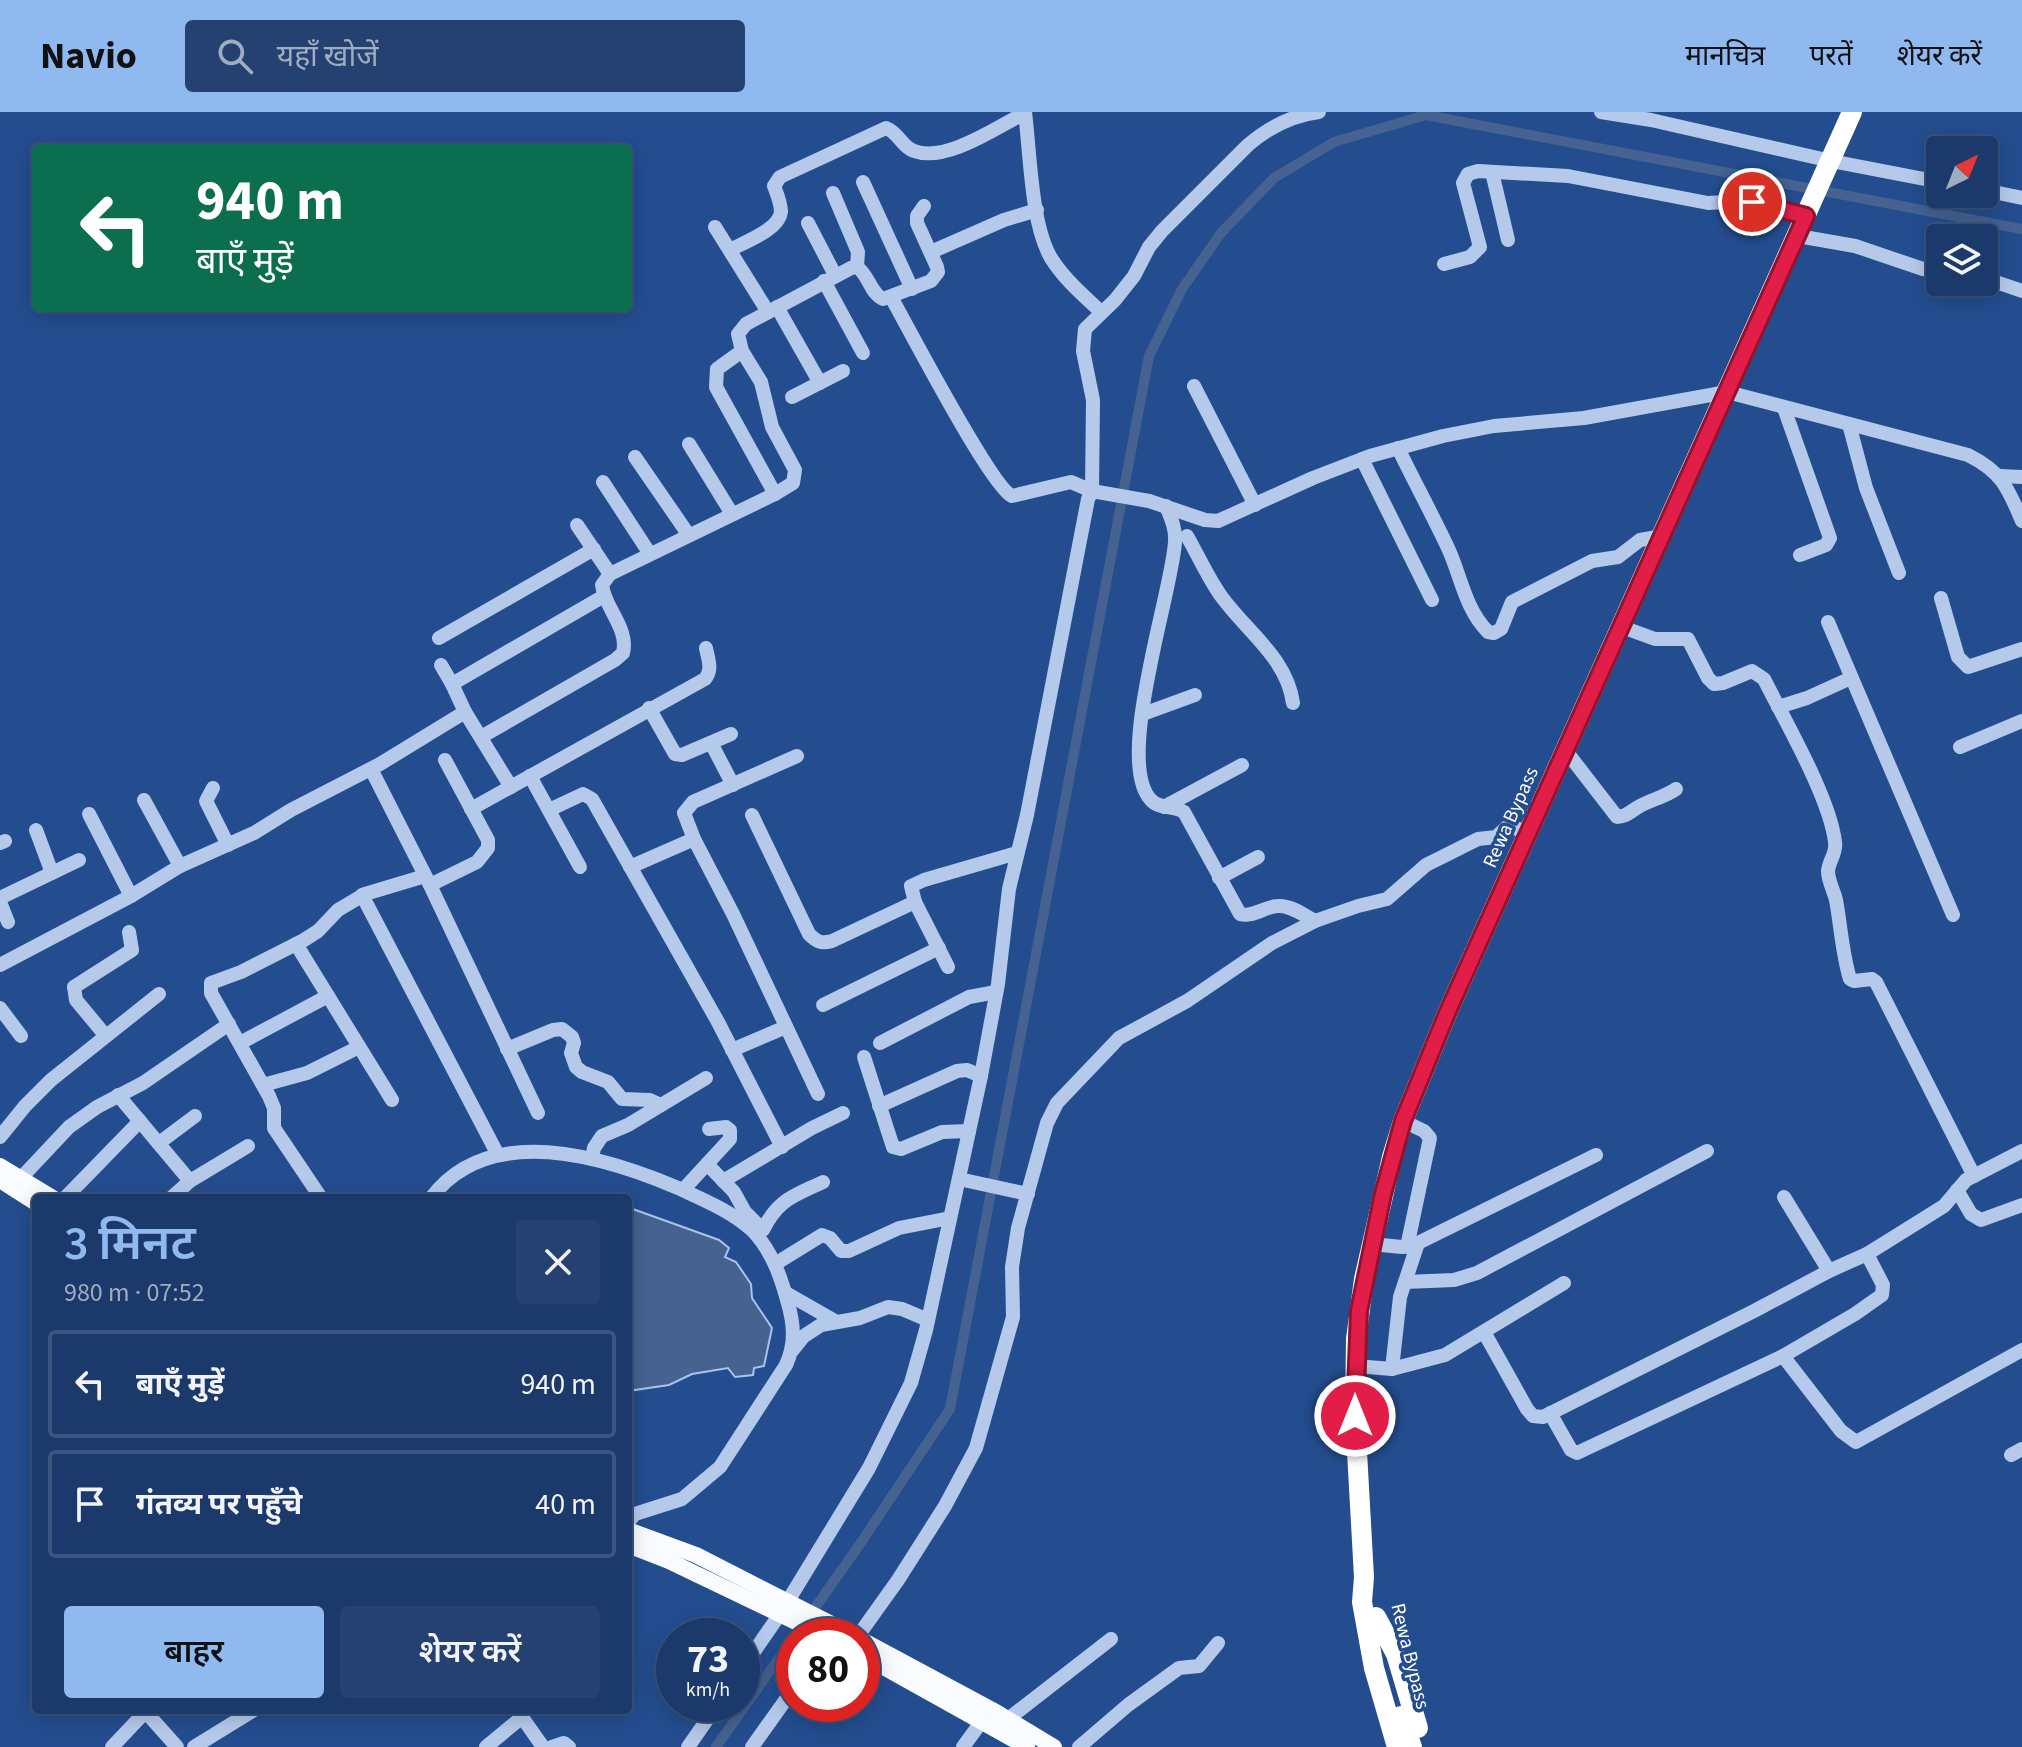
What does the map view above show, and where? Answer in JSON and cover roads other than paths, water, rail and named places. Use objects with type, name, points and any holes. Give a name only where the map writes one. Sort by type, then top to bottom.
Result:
[{"type":"highway","name":"Rewa Bypass","points":[[1397,1747],[1364,1577],[1357,1484],[1355,1366],[1359,1311],[1371,1244],[1403,1121],[1448,1011],[1852,112]]},
{"type":"highway","points":[[1385,1747],[1358,1647],[1357,1619],[1369,1609],[1396,1654],[1407,1699],[1425,1747]]},
{"type":"highway","name":"Rewa Bypass","points":[[1380,1665],[1412,1747]]},
{"type":"main road","points":[[0,1166],[21,1183],[44,1194]]},
{"type":"main road","points":[[0,1180],[21,1183],[32,1198]]},
{"type":"main road","points":[[632,1531],[696,1555],[789,1611]]},
{"type":"main road","points":[[632,1547],[803,1618]]},
{"type":"main road","points":[[880,1650],[1004,1725],[1054,1747]]},
{"type":"main road","points":[[880,1665],[982,1721],[1004,1725],[1027,1747]]},
{"type":"street","points":[[730,250],[772,227],[779,219],[780,203],[774,186],[780,177],[886,128],[891,112]]},
{"type":"street","points":[[886,128],[897,133],[906,146],[917,153],[939,152],[967,144],[1025,112],[1037,210],[1049,255],[1061,273],[1101,312]]},
{"type":"street","points":[[1096,492],[1093,400],[1083,338],[1085,329],[1134,276],[1149,247],[1162,231],[1237,156],[1260,135],[1295,114],[1319,112]]},
{"type":"street","points":[[1601,112],[1651,120],[1827,168],[1926,180]]},
{"type":"street","points":[[1492,172],[1508,240]]},
{"type":"street","points":[[1444,264],[1470,257],[1478,251],[1480,243],[1463,183],[1468,174],[1492,172],[1593,180],[1708,203],[1742,201],[1805,219],[1855,246],[1926,269]]},
{"type":"street","points":[[863,182],[912,289]]},
{"type":"street","points":[[833,193],[858,252],[857,267],[879,297],[891,297],[931,281],[938,272],[917,223],[917,216],[924,206]]},
{"type":"street","points":[[1998,193],[2022,198]]},
{"type":"street","points":[[931,252],[1004,220],[1037,210]]},
{"type":"street","points":[[808,223],[863,353]]},
{"type":"street","points":[[715,227],[820,383]]},
{"type":"street","points":[[481,737],[623,653],[623,635],[604,596],[602,585],[610,574],[793,483],[795,470],[772,427],[761,382],[737,340],[741,328],[772,309],[857,267]]},
{"type":"street","points":[[1998,283],[2022,291]]},
{"type":"street","points":[[891,297],[975,447],[1006,493],[1022,495],[1057,483],[1071,482],[1096,492],[1149,501],[1213,521],[1224,520],[1313,478],[1398,448],[1494,426],[1584,418],[1727,392],[1968,455],[2000,476],[2022,521]]},
{"type":"street","points":[[742,351],[717,369],[716,387],[775,494]]},
{"type":"street","points":[[792,397],[843,371]]},
{"type":"street","points":[[1194,386],[1255,505]]},
{"type":"street","points":[[1784,408],[1830,538],[1823,547],[1800,555]]},
{"type":"street","points":[[1849,424],[1866,488],[1899,573]]},
{"type":"street","points":[[689,444],[732,514]]},
{"type":"street","points":[[1398,448],[1450,552],[1472,609],[1488,632],[1501,629],[1512,602],[1592,561],[1618,557],[1640,540],[1663,536]]},
{"type":"street","points":[[635,457],[688,534]]},
{"type":"street","points":[[1362,459],[1432,600]]},
{"type":"street","points":[[2000,476],[2022,477]]},
{"type":"street","points":[[603,482],[650,554]]},
{"type":"street","points":[[760,1647],[789,1611],[869,1468],[911,1383],[962,1180],[996,992],[1009,889],[1027,815],[1088,499],[1096,492]]},
{"type":"street","points":[[1166,506],[1181,539],[1220,594],[1272,654],[1287,677],[1293,703]]},
{"type":"street","points":[[1213,521],[1181,539],[1152,651],[1138,749],[1140,772],[1149,798],[1163,807],[1178,808],[1184,812],[1235,908],[1243,915],[1284,906],[1315,921]]},
{"type":"street","points":[[577,525],[610,574]]},
{"type":"street","points":[[439,638],[594,549]]},
{"type":"street","points":[[452,684],[604,596]]},
{"type":"street","points":[[1941,598],[1958,657],[1968,667],[2022,649]]},
{"type":"street","points":[[1828,622],[1953,915]]},
{"type":"street","points":[[1622,627],[1655,639],[1688,639],[1714,684],[1756,672],[1764,679],[1817,788],[1833,830],[1836,846],[1828,876],[1835,895],[1840,937],[1850,979],[1872,979],[1876,982],[1974,1176]]},
{"type":"street","points":[[471,809],[705,679],[710,674],[706,648]]},
{"type":"street","points":[[441,665],[465,712],[511,787]]},
{"type":"street","points":[[1778,707],[1851,678]]},
{"type":"street","points":[[1143,714],[1195,695]]},
{"type":"street","points":[[649,708],[675,754],[682,755],[731,734]]},
{"type":"street","points":[[0,963],[131,896],[180,866],[254,833],[291,810],[371,769],[465,712]]},
{"type":"street","points":[[1960,747],[2022,721]]},
{"type":"street","points":[[711,743],[733,785]]},
{"type":"street","points":[[1566,751],[1620,818],[1676,789]]},
{"type":"street","points":[[797,756],[688,807],[684,813],[818,1094]]},
{"type":"street","points":[[318,1194],[274,1128],[274,1108],[211,993],[211,983],[241,972],[296,944],[318,931],[338,910],[362,895],[428,880],[477,862],[488,848],[488,840],[445,760]]},
{"type":"street","points":[[1163,807],[1242,765]]},
{"type":"street","points":[[371,769],[428,880],[538,1113]]},
{"type":"street","points":[[530,776],[580,867]]},
{"type":"street","points":[[213,788],[206,801],[228,845]]},
{"type":"street","points":[[549,810],[579,795],[592,799],[732,1050],[782,1147]]},
{"type":"street","points":[[144,800],[180,866]]},
{"type":"street","points":[[89,814],[131,896]]},
{"type":"street","points":[[752,815],[815,941],[823,944],[832,941],[915,902]]},
{"type":"street","points":[[871,1618],[945,1506],[976,1448],[1013,1317],[1013,1255],[1023,1193],[1054,1108],[1112,1043],[1187,1001],[1272,943],[1315,921],[1387,899],[1426,865],[1478,839],[1496,837],[1507,827],[1529,831]]},
{"type":"street","points":[[36,830],[52,873]]},
{"type":"street","points":[[630,867],[694,839]]},
{"type":"street","points":[[948,967],[910,890],[915,883],[1017,853]]},
{"type":"street","points":[[1219,878],[1258,857]]},
{"type":"street","points":[[8,922],[0,900],[79,860]]},
{"type":"street","points":[[362,895],[498,1155]]},
{"type":"street","points":[[105,1035],[76,1000],[74,987],[132,950],[129,932]]},
{"type":"street","points":[[296,944],[392,1100]]},
{"type":"street","points":[[823,1005],[939,948]]},
{"type":"street","points":[[880,1043],[969,997],[996,992]]},
{"type":"street","points":[[0,1137],[34,1097],[105,1035],[159,994]]},
{"type":"street","points":[[240,1043],[328,996]]},
{"type":"street","points":[[0,1008],[21,1036]]},
{"type":"street","points":[[21,1183],[69,1127],[118,1095],[143,1083],[229,1024]]},
{"type":"street","points":[[732,1050],[786,1027]]},
{"type":"street","points":[[507,1049],[562,1029],[572,1037],[573,1061],[582,1072],[608,1082],[622,1099],[650,1100],[661,1105]]},
{"type":"street","points":[[263,1085],[307,1073],[359,1047]]},
{"type":"street","points":[[864,1057],[890,1142],[895,1149],[948,1131],[969,1131]]},
{"type":"street","points":[[879,1106],[957,1071],[967,1070],[981,1076]]},
{"type":"street","points":[[592,1158],[602,1136],[706,1078]]},
{"type":"street","points":[[118,1095],[190,1181]]},
{"type":"street","points":[[723,1181],[843,1113]]},
{"type":"street","points":[[159,1143],[195,1116]]},
{"type":"street","points":[[69,1194],[140,1121]]},
{"type":"street","points":[[1392,1369],[1396,1326],[1430,1138],[1424,1131],[1403,1121]]},
{"type":"street","points":[[683,1190],[730,1139],[726,1127],[709,1129]]},
{"type":"street","points":[[175,1194],[190,1181],[248,1146]]},
{"type":"street","points":[[1405,1282],[1454,1280],[1477,1273],[1707,1151]]},
{"type":"street","points":[[1484,1332],[1530,1413],[1538,1417],[1550,1413],[1867,1254],[1937,1210],[1974,1176],[2022,1151]]},
{"type":"street","points":[[434,1194],[455,1174],[498,1155],[579,1154],[620,1165],[683,1190],[735,1217],[779,1261]]},
{"type":"street","points":[[1371,1244],[1412,1245],[1596,1155]]},
{"type":"street","points":[[707,1164],[776,1245],[793,1319],[792,1351]]},
{"type":"street","points":[[962,1180],[1023,1193]]},
{"type":"street","points":[[763,1230],[771,1214],[785,1200],[823,1182]]},
{"type":"street","points":[[1957,1190],[1971,1214],[1981,1220],[2022,1205]]},
{"type":"street","points":[[1784,1197],[1829,1271]]},
{"type":"street","points":[[779,1261],[822,1235],[830,1238],[841,1251],[849,1251],[914,1223],[950,1218]]},
{"type":"street","points":[[1550,1413],[1569,1447],[1577,1453],[1783,1356],[1882,1295],[1883,1285],[1867,1254]]},
{"type":"street","points":[[1355,1366],[1392,1369],[1445,1355],[1564,1283]]},
{"type":"street","points":[[786,1293],[835,1321]]},
{"type":"street","points":[[632,1517],[682,1499],[720,1467],[760,1402],[781,1375],[792,1351],[811,1330],[895,1307],[928,1320]]},
{"type":"street","points":[[1783,1356],[1841,1431],[1856,1442],[2022,1350]]},
{"type":"street","points":[[1004,1725],[1111,1639]]},
{"type":"street","points":[[1079,1747],[1128,1705],[1179,1668],[1199,1666],[1218,1643]]},
{"type":"street","points":[[752,1747],[776,1713]]},
{"type":"street","points":[[112,1747],[141,1714]]},
{"type":"street","points":[[148,1714],[177,1747]]},
{"type":"street","points":[[194,1747],[248,1714]]},
{"type":"street","points":[[486,1747],[519,1714],[543,1747]]},
{"type":"street","points":[[963,1747],[982,1721]]},
{"type":"street","points":[[688,1747],[705,1722]]},
{"type":"street","points":[[552,1747],[560,1743],[569,1747]]},
{"type":"water","points":[[632,1209],[719,1240],[729,1248],[725,1257],[736,1262],[751,1284],[752,1298],[772,1328],[764,1366],[754,1368],[753,1375],[735,1377],[728,1368],[692,1374],[669,1385],[632,1390]]},
{"type":"waterway","points":[[808,1618],[950,1409],[1149,356],[1182,289],[1221,233],[1274,178],[1334,142],[1426,115],[2022,229]]},
{"type":"waterway","points":[[716,1747],[776,1662]]}]
